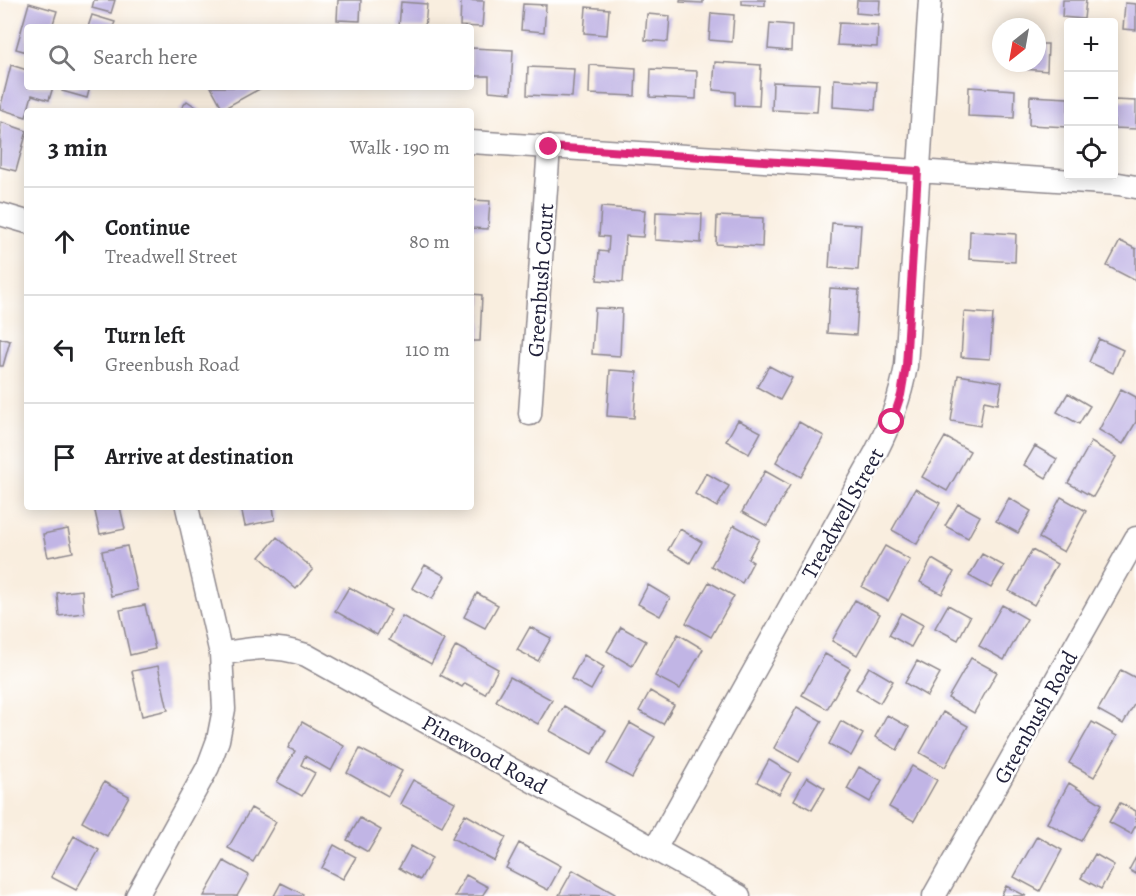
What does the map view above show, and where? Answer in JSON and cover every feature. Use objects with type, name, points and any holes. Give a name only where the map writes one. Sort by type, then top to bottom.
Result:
[{"type":"street","name":"Treadwell Street","points":[[655,849],[892,422],[901,395],[906,366],[930,0]]},
{"type":"street","points":[[474,142],[1119,184],[1136,187]]},
{"type":"street","name":"Greenbush Court","points":[[530,414],[549,147]]},
{"type":"street","points":[[0,214],[24,221]]},
{"type":"street","points":[[137,896],[208,767],[215,749],[224,709],[221,654],[188,510]]},
{"type":"street","name":"Greenbush Road","points":[[934,896],[1136,538]]},
{"type":"street","name":"Pinewood Road","points":[[221,654],[244,649],[274,647],[306,655],[739,896]]},
{"type":"building","points":[[94,0],[115,0],[111,13],[92,8]]},
{"type":"building","points":[[338,0],[361,0],[360,21],[337,20]]},
{"type":"building","points":[[461,0],[484,1],[482,27],[474,27],[474,24],[460,24]]},
{"type":"building","points":[[680,0],[703,0],[703,3],[680,2]]},
{"type":"building","points":[[742,0],[765,0],[765,6],[742,4]]},
{"type":"building","points":[[857,0],[880,0],[879,15],[856,13]]},
{"type":"building","points":[[1063,0],[1086,0],[1084,18],[1062,17]]},
{"type":"building","points":[[401,2],[427,4],[425,24],[399,24]]},
{"type":"building","points":[[29,3],[57,11],[53,24],[24,24],[24,51],[16,49]]},
{"type":"building","points":[[1125,3],[1136,4],[1136,30],[1123,29]]},
{"type":"building","points":[[523,4],[546,5],[544,32],[521,30]]},
{"type":"building","points":[[586,7],[609,9],[607,35],[584,33]]},
{"type":"building","points":[[711,13],[734,15],[732,42],[709,40]]},
{"type":"building","points":[[647,14],[670,16],[668,42],[645,40]]},
{"type":"building","points":[[92,15],[115,22],[114,24],[89,24]]},
{"type":"building","points":[[770,23],[792,25],[791,51],[768,49]]},
{"type":"building","points":[[839,23],[878,25],[877,47],[837,45]]},
{"type":"building","points":[[1046,44],[1048,44],[1047,71]]},
{"type":"building","points":[[474,48],[513,50],[511,93],[489,91],[489,76],[474,76]]},
{"type":"building","points":[[715,62],[761,65],[759,106],[735,105],[735,92],[713,90]]},
{"type":"building","points":[[11,65],[24,69],[24,90],[52,90],[49,100],[32,95],[28,108],[24,108],[24,116],[0,109]]},
{"type":"building","points":[[590,65],[636,68],[635,96],[589,94]]},
{"type":"building","points":[[528,67],[574,69],[572,97],[527,95]]},
{"type":"building","points":[[651,69],[697,71],[696,99],[650,97]]},
{"type":"building","points":[[834,79],[877,82],[875,110],[833,107]]},
{"type":"building","points":[[773,82],[819,84],[817,112],[772,110]]},
{"type":"building","points":[[969,87],[1015,90],[1014,118],[968,116]]},
{"type":"building","points":[[62,90],[89,90],[87,98]]},
{"type":"building","points":[[213,90],[258,90],[225,108],[222,108]]},
{"type":"building","points":[[1030,96],[1064,98],[1064,127],[1029,125]]},
{"type":"building","points":[[1118,100],[1136,101],[1136,129],[1118,128]]},
{"type":"building","points":[[187,101],[198,108],[181,108]]},
{"type":"building","points":[[1,122],[24,130],[24,142],[16,171],[0,167]]},
{"type":"building","points":[[474,200],[490,201],[488,229],[474,228]]},
{"type":"building","points":[[601,207],[645,210],[643,237],[626,236],[623,282],[597,280],[599,251],[608,252],[609,237],[599,236]]},
{"type":"building","points":[[656,212],[702,214],[701,243],[655,240]]},
{"type":"building","points":[[717,216],[763,218],[762,247],[716,244]]},
{"type":"building","points":[[832,223],[861,225],[858,270],[829,268]]},
{"type":"building","points":[[970,231],[1016,234],[1015,262],[969,259]]},
{"type":"building","points":[[1120,241],[1136,249],[1136,281],[1107,266]]},
{"type":"building","points":[[830,288],[859,290],[856,335],[827,333]]},
{"type":"building","points":[[474,294],[482,295],[480,341],[474,341]]},
{"type":"building","points":[[595,308],[622,309],[620,356],[592,354]]},
{"type":"building","points":[[964,312],[993,314],[990,359],[961,357]]},
{"type":"building","points":[[0,338],[10,341],[3,366],[0,366]]},
{"type":"building","points":[[1099,339],[1123,350],[1113,373],[1089,362]]},
{"type":"building","points":[[769,366],[792,378],[780,400],[757,387]]},
{"type":"building","points":[[610,370],[637,372],[634,418],[607,416]]},
{"type":"building","points":[[958,375],[1002,382],[998,404],[984,401],[980,426],[951,421]]},
{"type":"building","points":[[1121,389],[1136,397],[1136,422],[1123,444],[1099,430]]},
{"type":"building","points":[[1068,393],[1090,406],[1079,424],[1057,412]]},
{"type":"building","points":[[738,420],[761,432],[749,454],[726,441]]},
{"type":"building","points":[[799,422],[824,436],[801,477],[776,462]]},
{"type":"building","points":[[945,437],[970,451],[947,491],[922,477]]},
{"type":"building","points":[[1091,442],[1116,457],[1093,497],[1068,483]]},
{"type":"building","points":[[1035,446],[1057,459],[1046,478],[1024,465]]},
{"type":"building","points":[[765,471],[790,485],[767,526],[742,512]]},
{"type":"building","points":[[706,473],[729,486],[717,507],[695,494]]},
{"type":"building","points":[[915,489],[940,503],[917,544],[892,530]]},
{"type":"building","points":[[1061,497],[1086,511],[1064,552],[1039,538]]},
{"type":"building","points":[[1009,498],[1031,511],[1018,533],[996,521]]},
{"type":"building","points":[[958,504],[980,516],[968,538],[945,526]]},
{"type":"building","points":[[95,510],[121,510],[125,529],[100,534]]},
{"type":"building","points":[[242,510],[273,510],[275,520],[245,526]]},
{"type":"building","points":[[734,525],[759,539],[748,559],[753,562],[742,583],[711,566]]},
{"type":"building","points":[[68,529],[73,552],[48,557],[43,534]]},
{"type":"building","points":[[680,529],[702,542],[690,563],[668,550]]},
{"type":"building","points":[[277,537],[313,569],[296,589],[260,557]]},
{"type":"building","points":[[127,546],[137,590],[111,596],[102,551]]},
{"type":"building","points":[[885,546],[910,560],[888,601],[862,587]]},
{"type":"building","points":[[1032,550],[1057,564],[1034,605],[1009,591]]},
{"type":"building","points":[[982,554],[1004,566],[991,588],[969,576]]},
{"type":"building","points":[[932,559],[954,572],[942,594],[920,582]]},
{"type":"building","points":[[425,565],[445,576],[432,599],[412,588]]},
{"type":"building","points":[[709,582],[734,596],[711,637],[686,623]]},
{"type":"building","points":[[648,585],[670,598],[660,616],[638,604]]},
{"type":"building","points":[[349,587],[391,610],[377,635],[335,611]]},
{"type":"building","points":[[82,590],[84,613],[59,616],[57,593]]},
{"type":"building","points":[[477,593],[498,605],[485,628],[464,617]]},
{"type":"building","points":[[855,600],[880,614],[857,655],[832,641]]},
{"type":"building","points":[[145,605],[155,649],[130,655],[120,610]]},
{"type":"building","points":[[948,605],[970,617],[958,640],[935,628]]},
{"type":"building","points":[[1002,605],[1027,619],[1004,660],[979,646]]},
{"type":"building","points":[[901,613],[923,625],[911,647],[889,635]]},
{"type":"building","points":[[402,616],[444,640],[431,664],[389,640]]},
{"type":"building","points":[[530,627],[551,638],[538,661],[517,650]]},
{"type":"building","points":[[621,627],[646,641],[632,666],[607,651]]},
{"type":"building","points":[[678,634],[703,649],[680,689],[655,676]]},
{"type":"building","points":[[456,646],[498,669],[485,694],[465,683],[462,687],[440,675]]},
{"type":"building","points":[[825,654],[850,668],[827,709],[802,695]]},
{"type":"building","points":[[584,655],[604,667],[591,690],[571,679]]},
{"type":"building","points":[[971,658],[997,672],[974,713],[948,698]]},
{"type":"building","points":[[917,661],[940,673],[927,696],[905,683]]},
{"type":"building","points":[[158,666],[168,710],[142,716],[132,671]]},
{"type":"building","points":[[869,667],[893,681],[880,703],[856,689]]},
{"type":"building","points":[[1121,670],[1136,678],[1136,701],[1123,724],[1098,710]]},
{"type":"building","points":[[510,677],[552,700],[538,724],[496,701]]},
{"type":"building","points":[[650,691],[674,705],[663,724],[639,711]]},
{"type":"building","points":[[564,706],[606,730],[592,754],[550,731]]},
{"type":"building","points":[[797,707],[822,721],[799,762],[774,748]]},
{"type":"building","points":[[943,712],[968,726],[945,767],[920,753]]},
{"type":"building","points":[[887,715],[909,727],[897,750],[875,737]]},
{"type":"building","points":[[841,721],[863,734],[851,756],[829,744]]},
{"type":"building","points":[[302,722],[344,746],[331,771],[305,756],[301,765],[315,773],[302,796],[277,782],[295,751],[288,748]]},
{"type":"building","points":[[1092,722],[1117,736],[1094,777],[1069,763]]},
{"type":"building","points":[[630,723],[655,737],[632,778],[607,764]]},
{"type":"building","points":[[360,749],[402,771],[388,796],[347,773]]},
{"type":"building","points":[[769,760],[791,773],[779,794],[757,782]]},
{"type":"building","points":[[912,766],[937,780],[914,821],[889,807]]},
{"type":"building","points":[[859,767],[882,780],[870,802],[847,789]]},
{"type":"building","points":[[807,777],[825,788],[812,810],[794,800]]},
{"type":"building","points":[[413,780],[455,802],[442,826],[400,804]]},
{"type":"building","points":[[104,782],[129,796],[107,836],[82,822]]},
{"type":"building","points":[[1069,783],[1102,804],[1081,841],[1047,823]]},
{"type":"building","points":[[1120,803],[1136,811],[1136,825],[1131,834],[1109,822]]},
{"type":"building","points":[[251,808],[276,822],[253,862],[228,848]]},
{"type":"building","points":[[465,814],[506,837],[494,861],[452,838]]},
{"type":"building","points":[[360,818],[381,830],[368,852],[347,840]]},
{"type":"building","points":[[74,836],[99,850],[76,890],[51,877]]},
{"type":"building","points":[[1037,836],[1062,850],[1040,891],[1014,877]]},
{"type":"building","points":[[519,843],[561,866],[548,890],[506,868]]},
{"type":"building","points":[[334,845],[356,857],[343,879],[322,868]]},
{"type":"building","points":[[411,846],[432,858],[420,880],[399,868]]},
{"type":"building","points":[[1095,854],[1114,865],[1101,889],[1081,878]]},
{"type":"building","points":[[1136,857],[1136,874],[1129,870]]},
{"type":"building","points":[[224,861],[249,875],[237,896],[204,896]]},
{"type":"building","points":[[573,870],[615,894],[614,896],[559,895]]},
{"type":"building","points":[[466,875],[488,887],[482,896],[455,896]]},
{"type":"building","points":[[281,883],[303,894],[302,896],[274,896]]},
{"type":"building","points":[[1006,886],[1026,896],[1001,896]]},
{"type":"route","points":[[549,147],[918,171],[906,366],[901,395],[892,422]]}]
